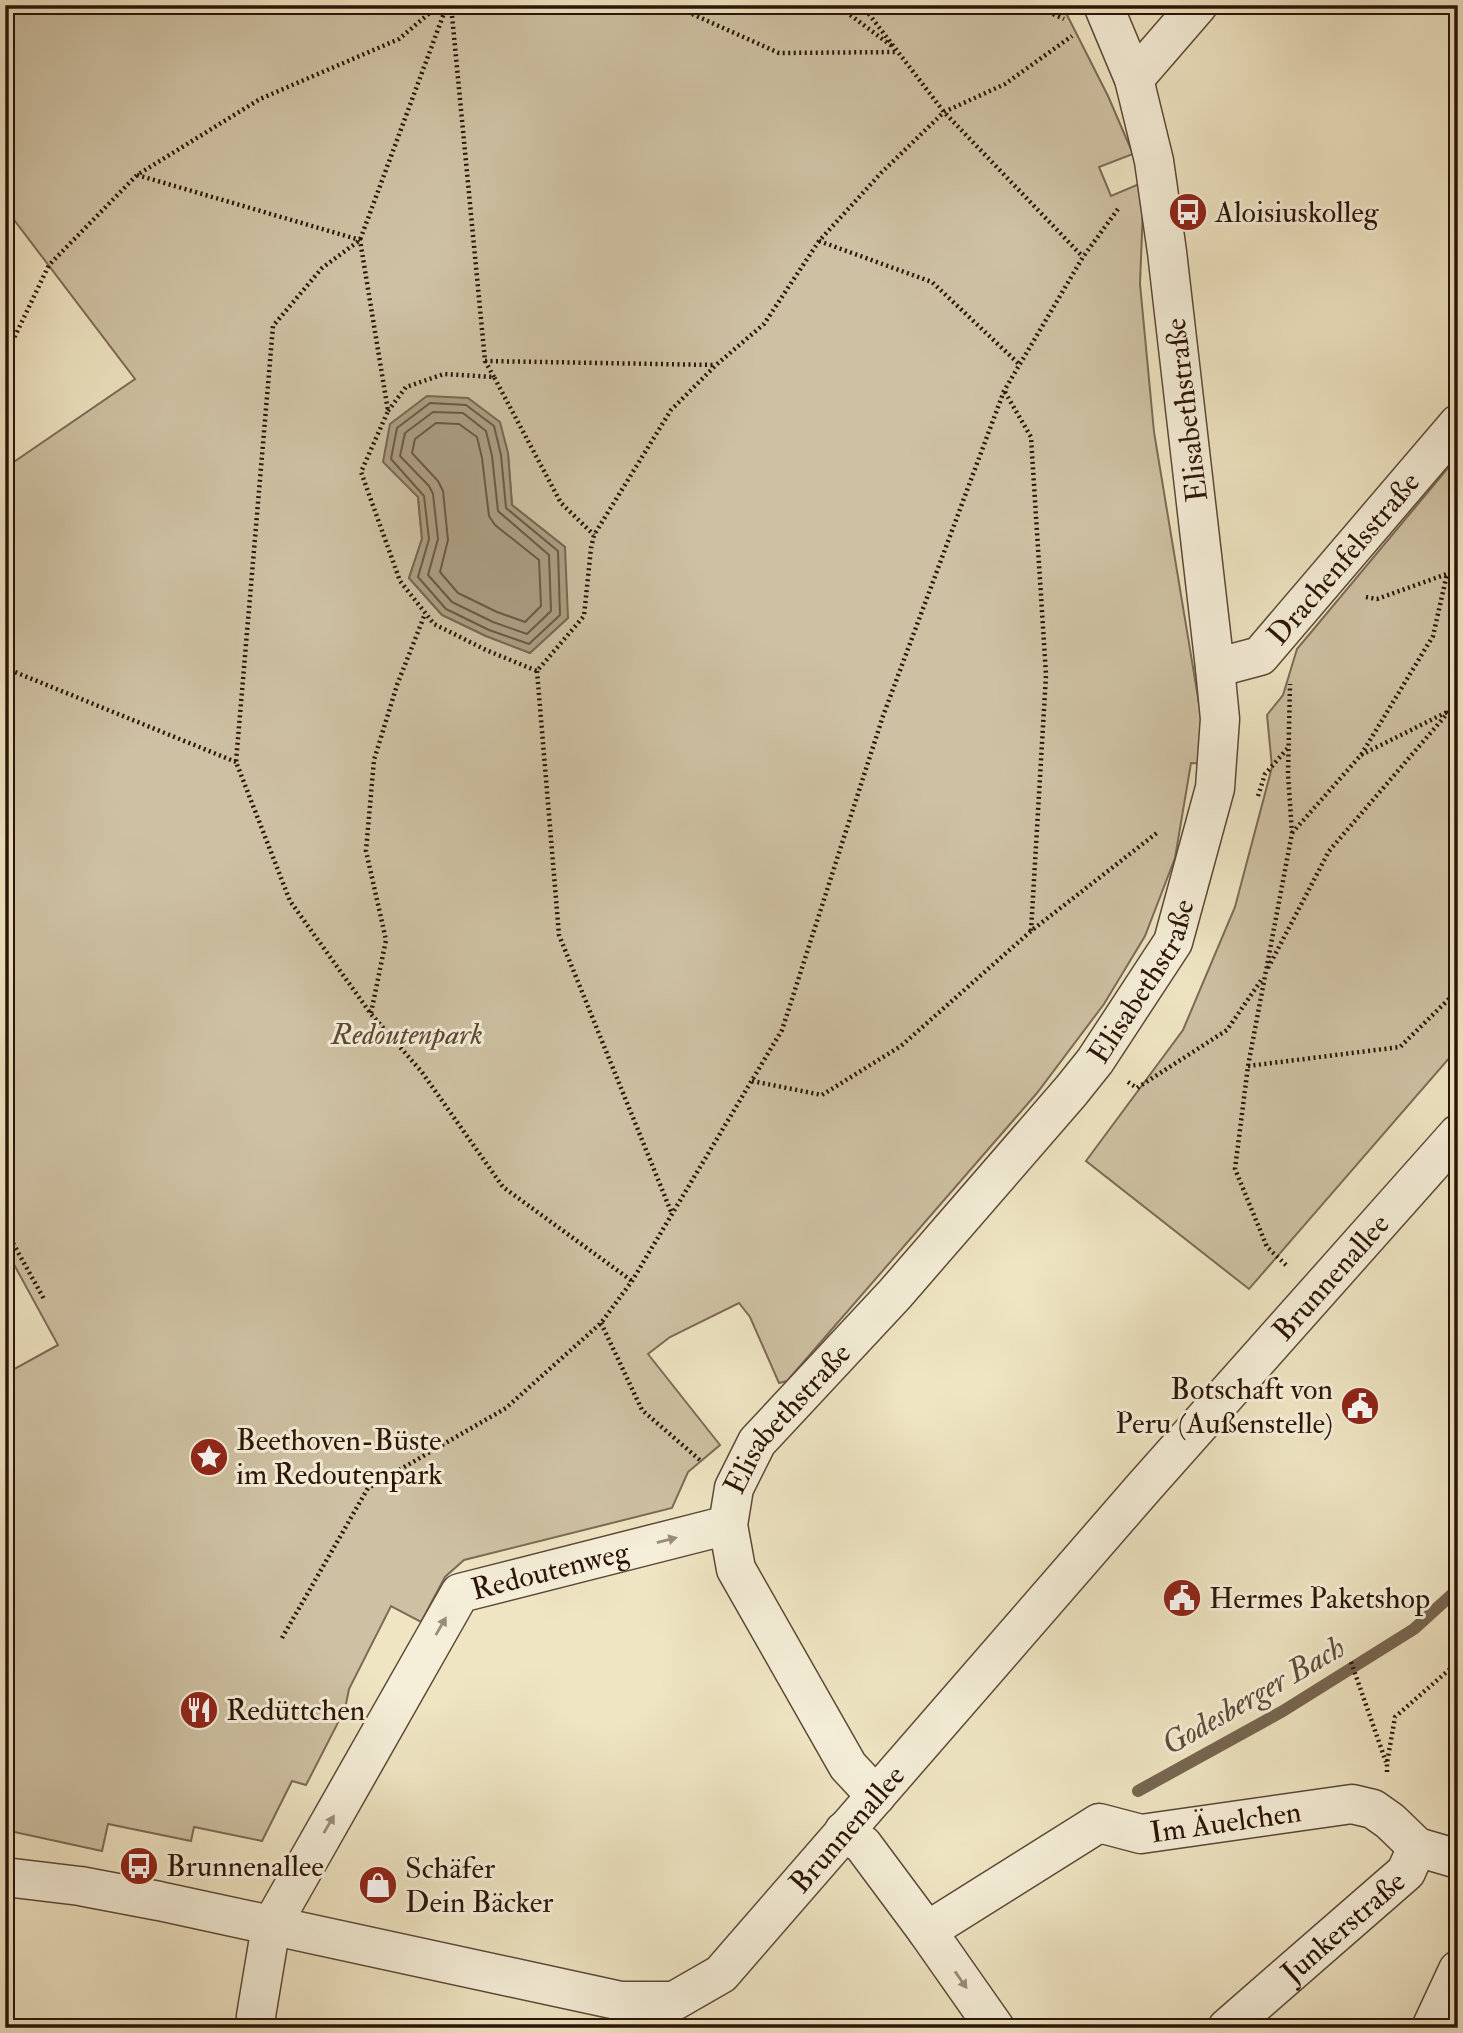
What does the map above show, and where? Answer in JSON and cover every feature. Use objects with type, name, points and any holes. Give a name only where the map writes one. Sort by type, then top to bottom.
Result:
[{"type":"street","points":[[1134,79],[1198,5]]},
{"type":"street","name":"Elisabethstraße","points":[[876,1796],[848,1766],[736,1569],[728,1525],[734,1488],[757,1442],[895,1294],[1095,1061],[1172,942],[1215,788],[1220,719],[1169,265],[1154,160],[1134,79],[1087,13]]},
{"type":"street","name":"Drachenfelsstraße","points":[[1215,668],[1260,656],[1458,424]]},
{"type":"street","name":"Brunnenallee","points":[[5,1877],[80,1885],[681,2014],[721,1974],[1145,1486],[1458,1134]]},
{"type":"street","name":"Redoutenweg","points":[[271,1926],[460,1593],[728,1525]]},
{"type":"street","name":"Im Äuelchen","points":[[927,1931],[1099,1823],[1141,1834],[1352,1804],[1373,1809],[1403,1834],[1458,1859]]},
{"type":"street","points":[[844,1831],[863,1845],[995,2028]]},
{"type":"street","name":"Junkerstraße","points":[[1227,2028],[1406,1872],[1403,1834]]},
{"type":"street","points":[[257,2028],[256,2016],[271,1926]]},
{"type":"street","points":[[1431,2028],[1458,1970]]},
{"type":"path","points":[[5,357],[49,265],[137,175],[260,99],[399,38],[439,5]]},
{"type":"path","points":[[388,411],[360,240],[449,5]]},
{"type":"path","points":[[449,5],[485,361],[561,503],[594,535]]},
{"type":"path","points":[[672,5],[779,53],[899,52]]},
{"type":"path","points":[[838,5],[899,52]]},
{"type":"path","points":[[862,5],[944,112],[1083,257]]},
{"type":"path","points":[[1033,5],[1087,13]]},
{"type":"path","points":[[672,1215],[559,936],[537,671],[584,617],[594,535],[671,410],[716,365],[764,324],[819,241],[881,173],[944,112],[1005,84],[1073,35]]},
{"type":"path","points":[[282,1638],[368,1488],[506,1409],[601,1323],[632,1282],[752,1081],[782,1030],[884,716],[1004,391],[1083,257],[1154,160]]},
{"type":"path","points":[[137,175],[360,240]]},
{"type":"path","points":[[360,240],[322,268],[273,326],[236,762],[290,901],[371,1014],[421,1071],[503,1187],[632,1282]]},
{"type":"path","points":[[819,241],[932,282],[1019,364]]},
{"type":"path","points":[[485,361],[716,365]]},
{"type":"path","points":[[494,377],[444,374],[406,387],[388,411],[361,472],[400,581],[433,624],[537,671]]},
{"type":"path","points":[[1004,391],[1031,437],[1046,675],[1031,931]]},
{"type":"path","points":[[1318,587],[1377,599],[1458,570]]},
{"type":"path","points":[[1292,833],[1361,755],[1433,636],[1447,574]]},
{"type":"path","points":[[371,1014],[386,940],[366,851],[374,760],[397,685],[425,613]]},
{"type":"path","points":[[1260,656],[1290,682],[1288,774],[1292,833],[1248,1066],[1236,1169],[1267,1247],[1317,1295]]},
{"type":"path","points":[[5,668],[236,762]]},
{"type":"path","points":[[1095,1061],[1137,1088],[1227,1030],[1265,975],[1329,852],[1458,701]]},
{"type":"path","points":[[1361,755],[1450,711]]},
{"type":"path","points":[[752,1081],[822,1095],[901,1046],[1031,931],[1161,830]]},
{"type":"path","points":[[1248,1066],[1400,1047],[1458,990]]},
{"type":"path","points":[[5,1229],[44,1299]]},
{"type":"path","points":[[601,1323],[642,1410],[734,1488]]},
{"type":"path","points":[[1350,1662],[1387,1763],[1403,1834]]},
{"type":"path","points":[[1387,1763],[1395,1717],[1458,1662]]},
{"type":"green space","name":"Redoutenpark","points":[[5,5],[1062,5],[1108,96],[1133,154],[1099,167],[1111,196],[1144,182],[1140,284],[1154,432],[1209,764],[1191,763],[1175,858],[1145,936],[1104,1004],[1037,1093],[787,1381],[779,1383],[750,1317],[739,1303],[670,1337],[648,1354],[720,1445],[688,1472],[672,1508],[464,1560],[445,1577],[421,1622],[391,1606],[349,1689],[345,1709],[306,1785],[292,1781],[262,1841],[194,1827],[191,1841],[108,1824],[102,1851],[5,1830],[5,1374],[58,1345],[5,1248],[5,468],[135,379],[5,208]],"holes":[[[508,454],[512,505],[565,547],[530,653],[442,615],[409,578],[422,539],[418,497]]]},
{"type":"green space","points":[[1458,456],[1458,1048],[1249,1289],[1086,1161],[1183,1030],[1235,907],[1272,767],[1267,715],[1283,695],[1297,649]]},
{"type":"water","points":[[427,396],[468,398],[500,422],[508,453],[512,505],[565,547],[568,618],[530,653],[442,615],[409,578],[422,539],[418,497],[383,462],[390,424]]},
{"type":"waterway","name":"Godesberger Bach","points":[[1138,1791],[1283,1711],[1414,1629],[1458,1589]]},
{"type":"place","name":"Aloisiuskolleg","points":[[1188,212]]},
{"type":"place","name":"Botschaft von Peru (Außenstelle)","points":[[1360,1406]]},
{"type":"place","name":"Beethoven-Büste im Redoutenpark","points":[[209,1457]]},
{"type":"place","name":"Hermes Paketshop","points":[[1182,1598]]},
{"type":"place","name":"Redüttchen","points":[[199,1710]]},
{"type":"place","name":"Brunnenallee","points":[[139,1866]]},
{"type":"place","name":"Schäfer Dein Bäcker","points":[[378,1885]]}]
